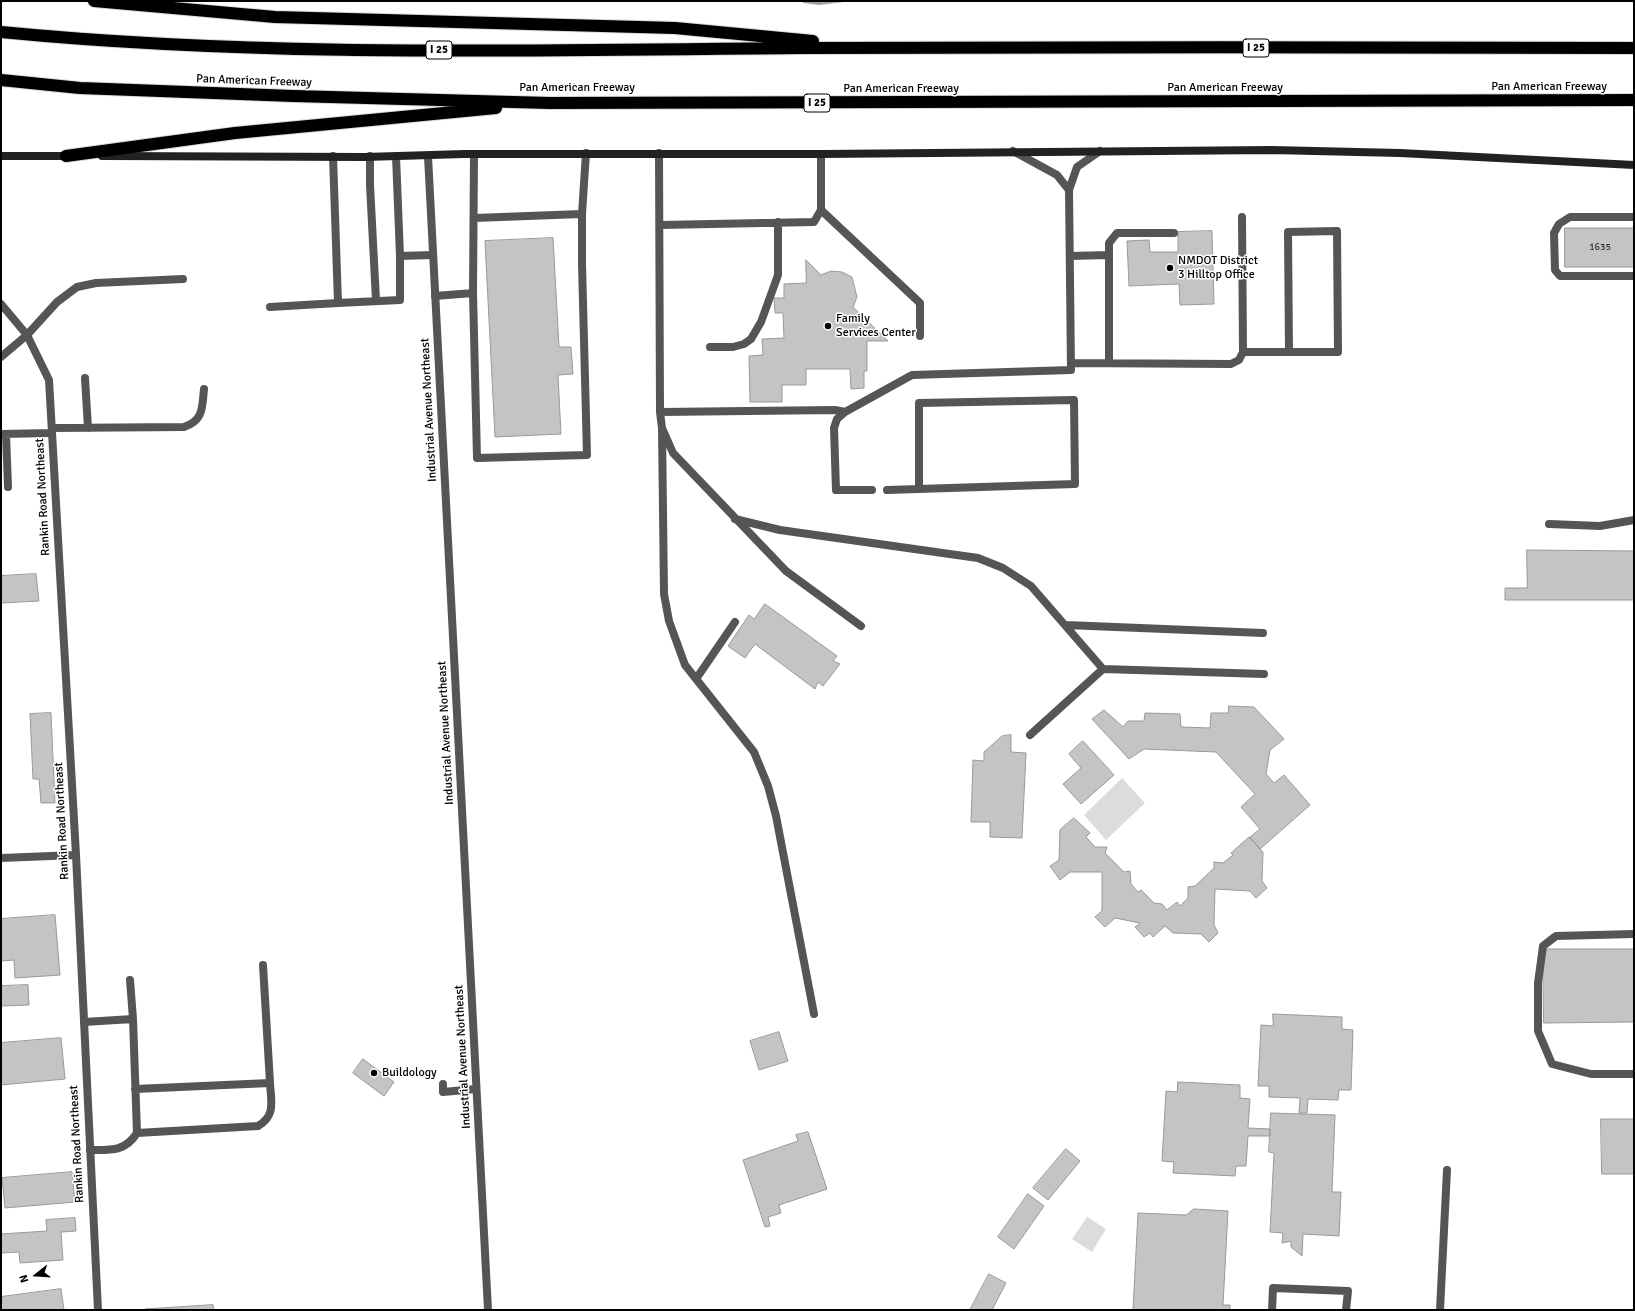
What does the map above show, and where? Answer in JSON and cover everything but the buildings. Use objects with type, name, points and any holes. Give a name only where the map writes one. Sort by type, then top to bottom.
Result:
[{"type":"highway","points":[[94,1],[275,17],[675,28],[878,48]]},
{"type":"highway","name":"I 25","points":[[1,32],[83,40],[272,49],[499,51],[878,48],[1634,48]]},
{"type":"highway","name":"Pan American Freeway","points":[[1,80],[96,89],[550,103],[1634,100]]},
{"type":"highway","points":[[66,156],[235,133],[550,103]]},
{"type":"main road","points":[[1,156],[428,156],[586,153],[821,154],[1013,151],[1272,150],[1400,153],[1634,165]]},
{"type":"street","points":[[1013,151],[1057,175],[1069,190]]},
{"type":"street","points":[[872,490],[836,490],[834,428],[837,419],[845,412],[912,375],[1071,370],[1069,190],[1077,167],[1100,151]]},
{"type":"street","points":[[474,154],[473,293],[477,458],[587,455],[582,270],[582,214],[586,153]]},
{"type":"street","points":[[659,153],[660,412],[662,428],[664,594],[669,621],[685,665],[754,752],[768,786],[776,816],[814,1014]]},
{"type":"street","points":[[660,225],[814,222],[820,210],[821,154]]},
{"type":"street","points":[[333,156],[338,303]]},
{"type":"street","points":[[370,156],[376,300]]},
{"type":"street","points":[[270,307],[376,300],[400,300],[400,256],[396,156]]},
{"type":"street","name":"Industrial Avenue Northeast","points":[[428,156],[488,1310]]},
{"type":"street","points":[[820,210],[920,303],[920,336]]},
{"type":"street","points":[[474,218],[582,214]]},
{"type":"street","points":[[1071,363],[1231,364],[1239,360],[1243,352],[1242,217]]},
{"type":"street","points":[[1634,217],[1570,218],[1559,224],[1554,233],[1555,270],[1560,276],[1634,276]]},
{"type":"street","points":[[710,347],[733,347],[744,344],[751,339],[761,322],[778,275],[778,222]]},
{"type":"street","points":[[1243,352],[1289,352],[1338,352],[1337,231],[1288,232],[1289,352]]},
{"type":"street","points":[[1108,363],[1109,243],[1117,233],[1174,233]]},
{"type":"street","points":[[400,256],[433,255]]},
{"type":"street","points":[[1070,256],[1109,255]]},
{"type":"street","points":[[1,357],[27,335],[57,302],[77,288],[96,283],[182,279]]},
{"type":"street","points":[[435,296],[473,293]]},
{"type":"street","name":"Rankin Road Northeast","points":[[1,304],[27,335],[49,380],[76,855],[98,1310]]},
{"type":"street","points":[[85,378],[88,428]]},
{"type":"street","points":[[8,488],[3,434],[88,428],[184,427],[190,425],[200,416],[204,389]]},
{"type":"street","points":[[887,490],[919,489],[1075,484],[1074,400],[919,403],[919,489]]},
{"type":"street","points":[[660,412],[835,410],[845,412]]},
{"type":"street","points":[[662,428],[673,453],[786,572],[862,626]]},
{"type":"street","points":[[734,518],[780,530],[978,558],[1002,568],[1031,586],[1103,669]]},
{"type":"street","points":[[1549,524],[1600,526],[1634,520]]},
{"type":"street","points":[[696,679],[735,622]]},
{"type":"street","points":[[1066,625],[1263,633]]},
{"type":"street","points":[[1030,735],[1103,669],[1264,674]]},
{"type":"street","points":[[1,858],[76,855]]},
{"type":"street","points":[[1634,934],[1556,936],[1543,946],[1538,984],[1538,1031],[1552,1064],[1591,1074],[1634,1074]]},
{"type":"street","points":[[137,1133],[258,1126],[266,1121],[271,1113],[263,965]]},
{"type":"street","points":[[90,1150],[122,1148],[132,1141],[137,1133],[130,980]]},
{"type":"street","points":[[84,1022],[133,1020]]},
{"type":"street","points":[[135,1089],[270,1083]]},
{"type":"street","points":[[443,1084],[443,1092],[476,1089]]},
{"type":"street","points":[[1440,1310],[1447,1170]]},
{"type":"street","points":[[1272,1310],[1273,1288],[1348,1291],[1346,1310]]},
{"type":"shaded area","points":[[803,1],[852,1],[819,5],[803,3]]},
{"type":"shaded area","points":[[1122,778],[1145,803],[1106,840],[1084,815]]},
{"type":"shaded area","points":[[1087,1217],[1106,1229],[1092,1252],[1072,1239]]},
{"type":"place","name":"NMDOT District 3 Hilltop Office","points":[[1170,268]]},
{"type":"place","name":"Family Services Center","points":[[828,326]]},
{"type":"place","name":"Buildology","points":[[374,1073]]}]
